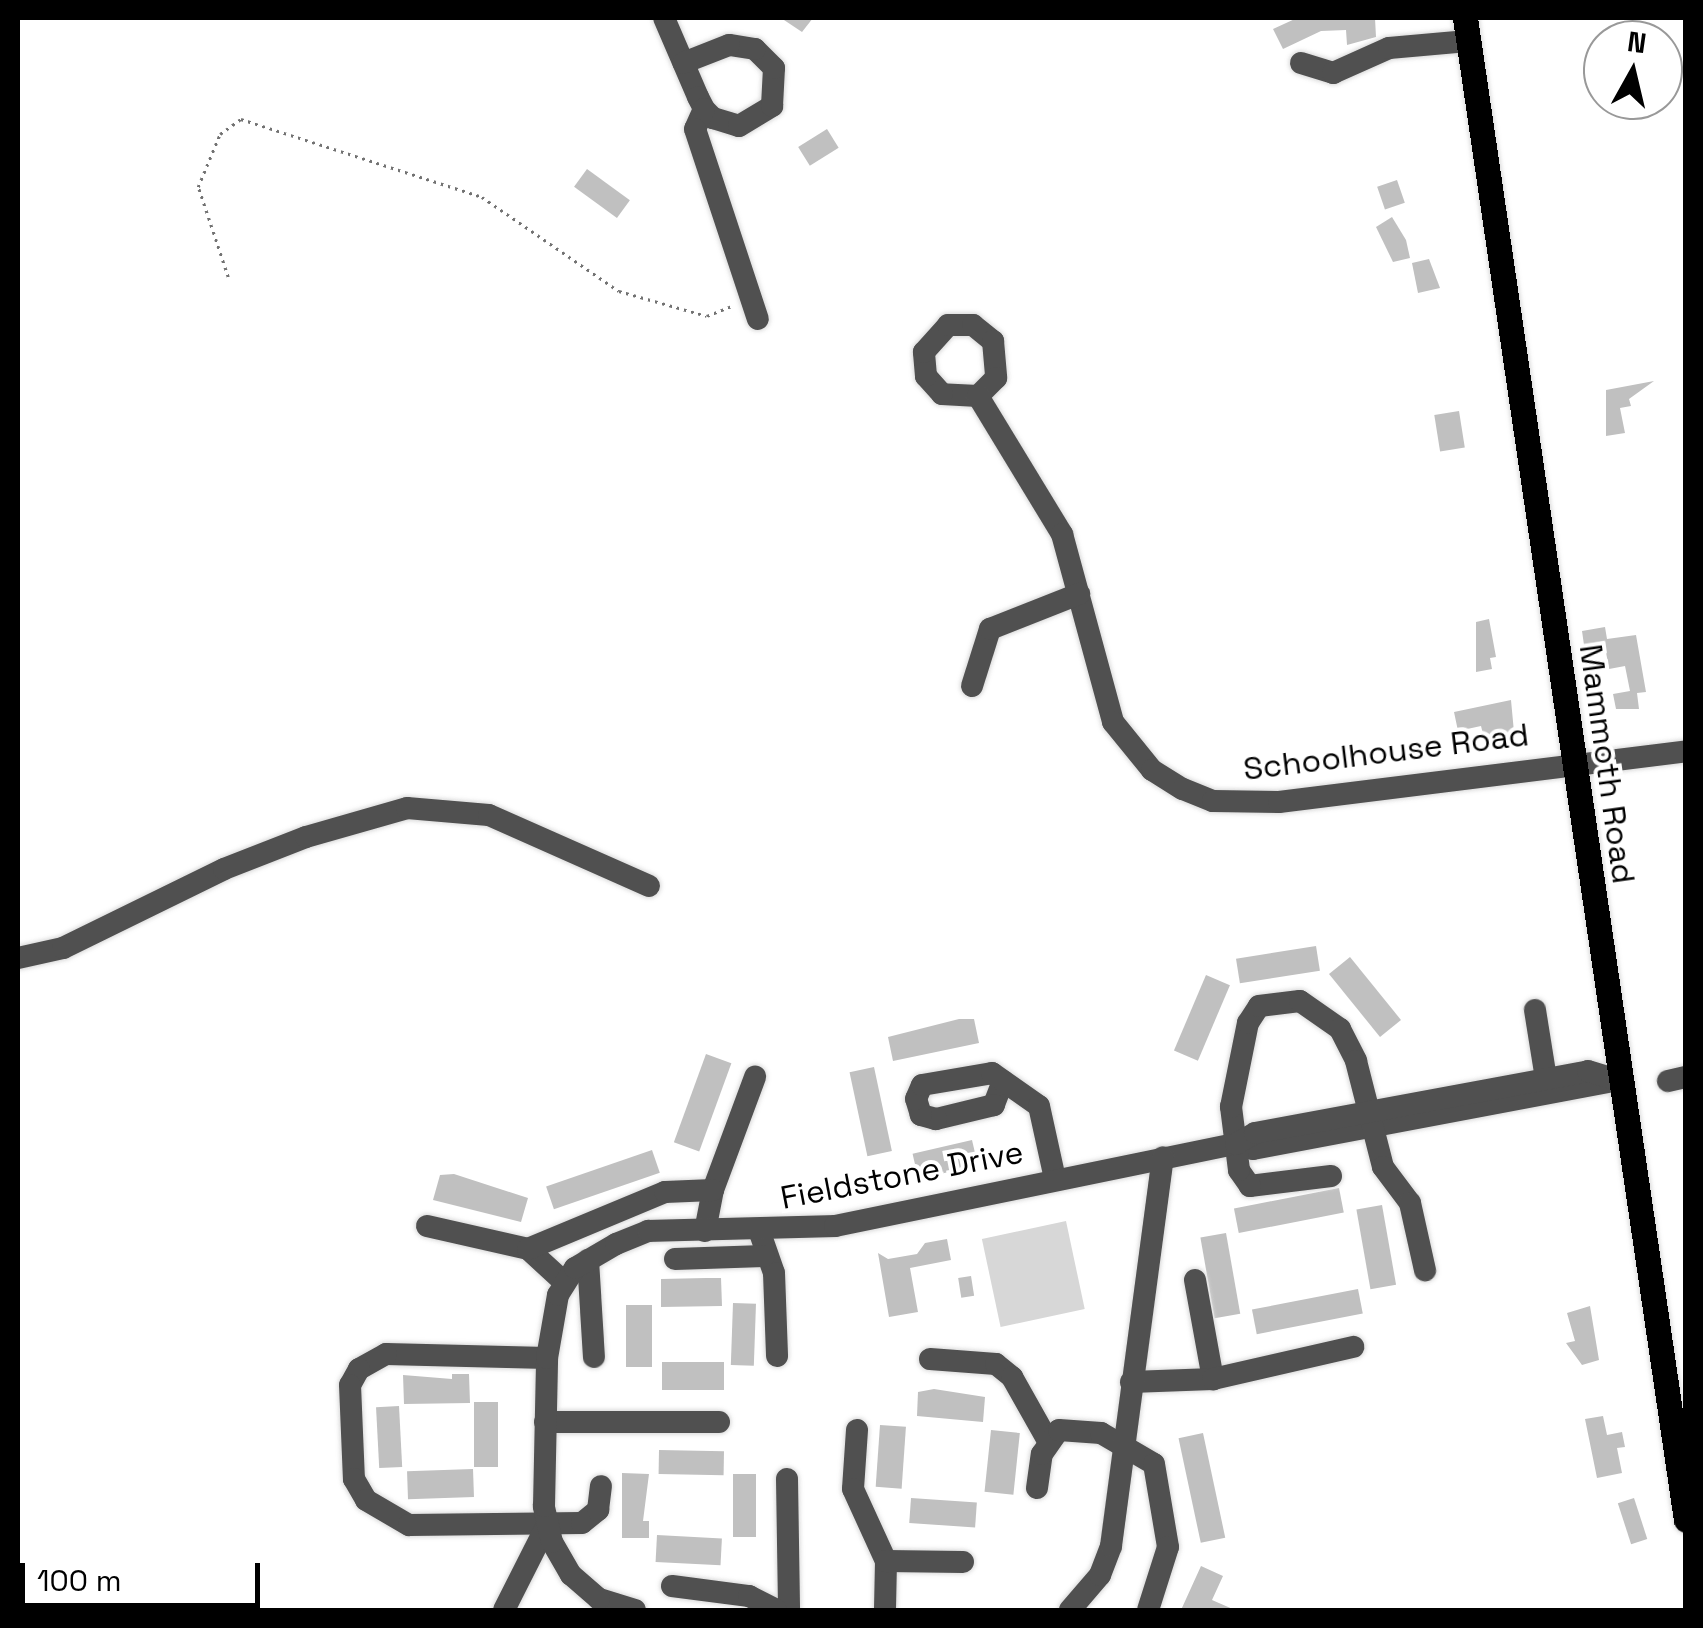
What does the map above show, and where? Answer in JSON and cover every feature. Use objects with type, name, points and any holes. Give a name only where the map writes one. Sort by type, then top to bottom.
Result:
[{"type":"main road","name":"Mammoth Road","points":[[1467,30],[1618,1080],[1686,1520]]},
{"type":"street","points":[[664,18],[683,63],[704,109],[726,124],[752,123],[772,106],[774,68],[742,45],[683,63]]},
{"type":"street","points":[[1301,63],[1333,73],[1390,48],[1467,30]]},
{"type":"street","points":[[704,109],[695,129],[754,309]]},
{"type":"street","name":"Schoolhouse Road","points":[[978,396],[1048,508],[1078,594],[1113,722],[1152,770],[1214,801],[1280,802],[1686,751]]},
{"type":"street","points":[[972,686],[990,629],[1078,594]]},
{"type":"street","points":[[18,958],[63,948],[306,837],[407,808],[488,815],[649,886]]},
{"type":"street","points":[[1330,1176],[1250,1186],[1239,1170],[1231,1107],[1248,1023],[1259,1006],[1300,1001],[1340,1030],[1356,1061],[1383,1167],[1410,1203],[1425,1270]]},
{"type":"street","points":[[1535,1010],[1546,1079]]},
{"type":"street","name":"Fieldstone Drive","points":[[564,1282],[588,1260],[648,1232],[705,1231],[762,1244],[1163,1156],[1236,1144],[1253,1149],[1546,1079],[1588,1071],[1618,1080]]},
{"type":"street","points":[[705,1231],[713,1190],[756,1077]]},
{"type":"street","name":"Fieldstone Drive","points":[[1368,1120],[1618,1080]]},
{"type":"street","points":[[1003,1081],[1039,1106],[1055,1179]]},
{"type":"street","points":[[1070,1610],[1100,1575],[1111,1546],[1163,1156]]},
{"type":"street","points":[[528,1249],[665,1192],[713,1190]]},
{"type":"street","points":[[427,1226],[528,1249],[564,1282],[547,1358],[547,1525],[572,1574],[599,1599],[635,1610]]},
{"type":"street","points":[[675,1259],[762,1244],[774,1272],[777,1356]]},
{"type":"street","points":[[588,1260],[594,1356]]},
{"type":"street","points":[[1196,1280],[1213,1378]]},
{"type":"street","points":[[1131,1382],[1213,1378],[1352,1348]]},
{"type":"street","points":[[547,1358],[386,1354],[359,1369],[350,1386],[354,1479],[385,1516],[409,1525],[582,1523],[598,1510],[601,1486]]},
{"type":"street","points":[[930,1358],[996,1364],[1012,1377],[1048,1439]]},
{"type":"street","points":[[545,1422],[719,1422]]},
{"type":"street","points":[[857,1430],[853,1489],[886,1561],[884,1610]]},
{"type":"street","points":[[1037,1488],[1048,1439],[1059,1430],[1079,1431],[1126,1447],[1154,1464],[1162,1483],[1167,1559],[1148,1610]]},
{"type":"street","points":[[787,1480],[789,1610]]},
{"type":"street","points":[[504,1610],[547,1525]]},
{"type":"street","points":[[886,1561],[963,1562]]},
{"type":"street","points":[[672,1586],[749,1596],[776,1610]]},
{"type":"path","points":[[228,277],[198,186],[220,134],[240,120],[482,197],[619,291],[707,316],[754,309]]},
{"type":"shaded area","points":[[1066,1221],[1085,1309],[1001,1327],[982,1239]]},
{"type":"building","points":[[781,18],[813,18],[802,32]]},
{"type":"building","points":[[1297,18],[1375,18],[1376,37],[1347,45],[1346,30],[1321,31],[1283,49],[1273,29]]},
{"type":"building","points":[[827,129],[839,148],[810,166],[798,147]]},
{"type":"building","points":[[587,169],[630,200],[617,218],[574,187]]},
{"type":"building","points":[[1397,180],[1405,203],[1385,210],[1377,187]]},
{"type":"building","points":[[1392,217],[1406,240],[1410,258],[1393,262],[1376,227]]},
{"type":"building","points":[[1429,259],[1440,288],[1418,293],[1412,263]]},
{"type":"building","points":[[1654,381],[1629,399],[1631,406],[1620,408],[1625,433],[1606,436],[1606,390]]},
{"type":"building","points":[[1459,411],[1465,448],[1440,451],[1434,415]]},
{"type":"building","points":[[1489,619],[1496,657],[1490,658],[1492,669],[1476,672],[1476,622]]},
{"type":"building","points":[[1605,627],[1607,639],[1636,635],[1646,692],[1637,693],[1639,709],[1616,709],[1613,694],[1630,691],[1625,666],[1609,669],[1604,641],[1584,645],[1582,631]]},
{"type":"building","points":[[1511,700],[1514,732],[1484,738],[1481,726],[1458,731],[1454,712]]},
{"type":"building","points":[[1316,946],[1320,971],[1240,983],[1236,959]]},
{"type":"building","points":[[1350,957],[1401,1020],[1380,1037],[1329,974]]},
{"type":"building","points":[[1206,975],[1230,985],[1198,1061],[1174,1050]]},
{"type":"building","points":[[959,1019],[974,1019],[979,1043],[893,1061],[888,1037]]},
{"type":"building","points":[[706,1054],[731,1063],[699,1152],[674,1142]]},
{"type":"building","points":[[874,1067],[892,1151],[867,1156],[850,1072]]},
{"type":"building","points":[[972,1140],[978,1165],[918,1179],[913,1154]]},
{"type":"building","points":[[652,1150],[660,1173],[554,1209],[546,1186]]},
{"type":"building","points":[[454,1174],[528,1198],[521,1222],[433,1200],[440,1175]]},
{"type":"building","points":[[1339,1188],[1344,1213],[1239,1233],[1234,1208]]},
{"type":"building","points":[[1382,1205],[1396,1285],[1370,1289],[1356,1210]]},
{"type":"building","points":[[1226,1233],[1240,1314],[1215,1318],[1200,1238]]},
{"type":"building","points":[[947,1239],[951,1260],[910,1268],[918,1312],[889,1317],[878,1253],[888,1259],[917,1254],[925,1243]]},
{"type":"building","points":[[971,1276],[974,1296],[961,1298],[958,1278]]},
{"type":"building","points":[[721,1278],[722,1306],[661,1307],[661,1279]]},
{"type":"building","points":[[1358,1289],[1363,1314],[1257,1334],[1252,1310]]},
{"type":"building","points":[[733,1303],[756,1304],[754,1366],[731,1365]]},
{"type":"building","points":[[626,1305],[652,1305],[652,1367],[626,1367]]},
{"type":"building","points":[[1590,1306],[1599,1360],[1582,1365],[1566,1343],[1575,1341],[1567,1313]]},
{"type":"building","points":[[662,1362],[724,1362],[724,1390],[662,1390]]},
{"type":"building","points":[[452,1374],[469,1374],[470,1403],[404,1404],[403,1375],[452,1379]]},
{"type":"building","points":[[934,1389],[985,1397],[983,1422],[917,1416],[918,1392]]},
{"type":"building","points":[[474,1402],[498,1402],[498,1467],[474,1467]]},
{"type":"building","points":[[399,1406],[402,1467],[379,1468],[376,1407]]},
{"type":"building","points":[[1603,1416],[1607,1435],[1622,1432],[1625,1447],[1617,1448],[1622,1473],[1597,1478],[1585,1419]]},
{"type":"building","points":[[880,1425],[906,1427],[902,1489],[876,1487]]},
{"type":"building","points":[[991,1430],[1020,1433],[1013,1495],[985,1492]]},
{"type":"building","points":[[1203,1433],[1225,1538],[1201,1543],[1179,1438]]},
{"type":"building","points":[[659,1450],[724,1451],[724,1475],[659,1474]]},
{"type":"building","points":[[473,1469],[474,1497],[408,1499],[407,1471]]},
{"type":"building","points":[[622,1473],[649,1474],[643,1521],[649,1521],[649,1538],[622,1538]]},
{"type":"building","points":[[733,1474],[756,1474],[756,1537],[733,1537]]},
{"type":"building","points":[[911,1498],[977,1503],[975,1528],[909,1523]]},
{"type":"building","points":[[1634,1498],[1647,1539],[1631,1544],[1618,1503]]},
{"type":"building","points":[[657,1535],[722,1538],[720,1565],[656,1562]]},
{"type":"building","points":[[1201,1566],[1223,1576],[1212,1600],[1235,1610],[1181,1610]]}]
